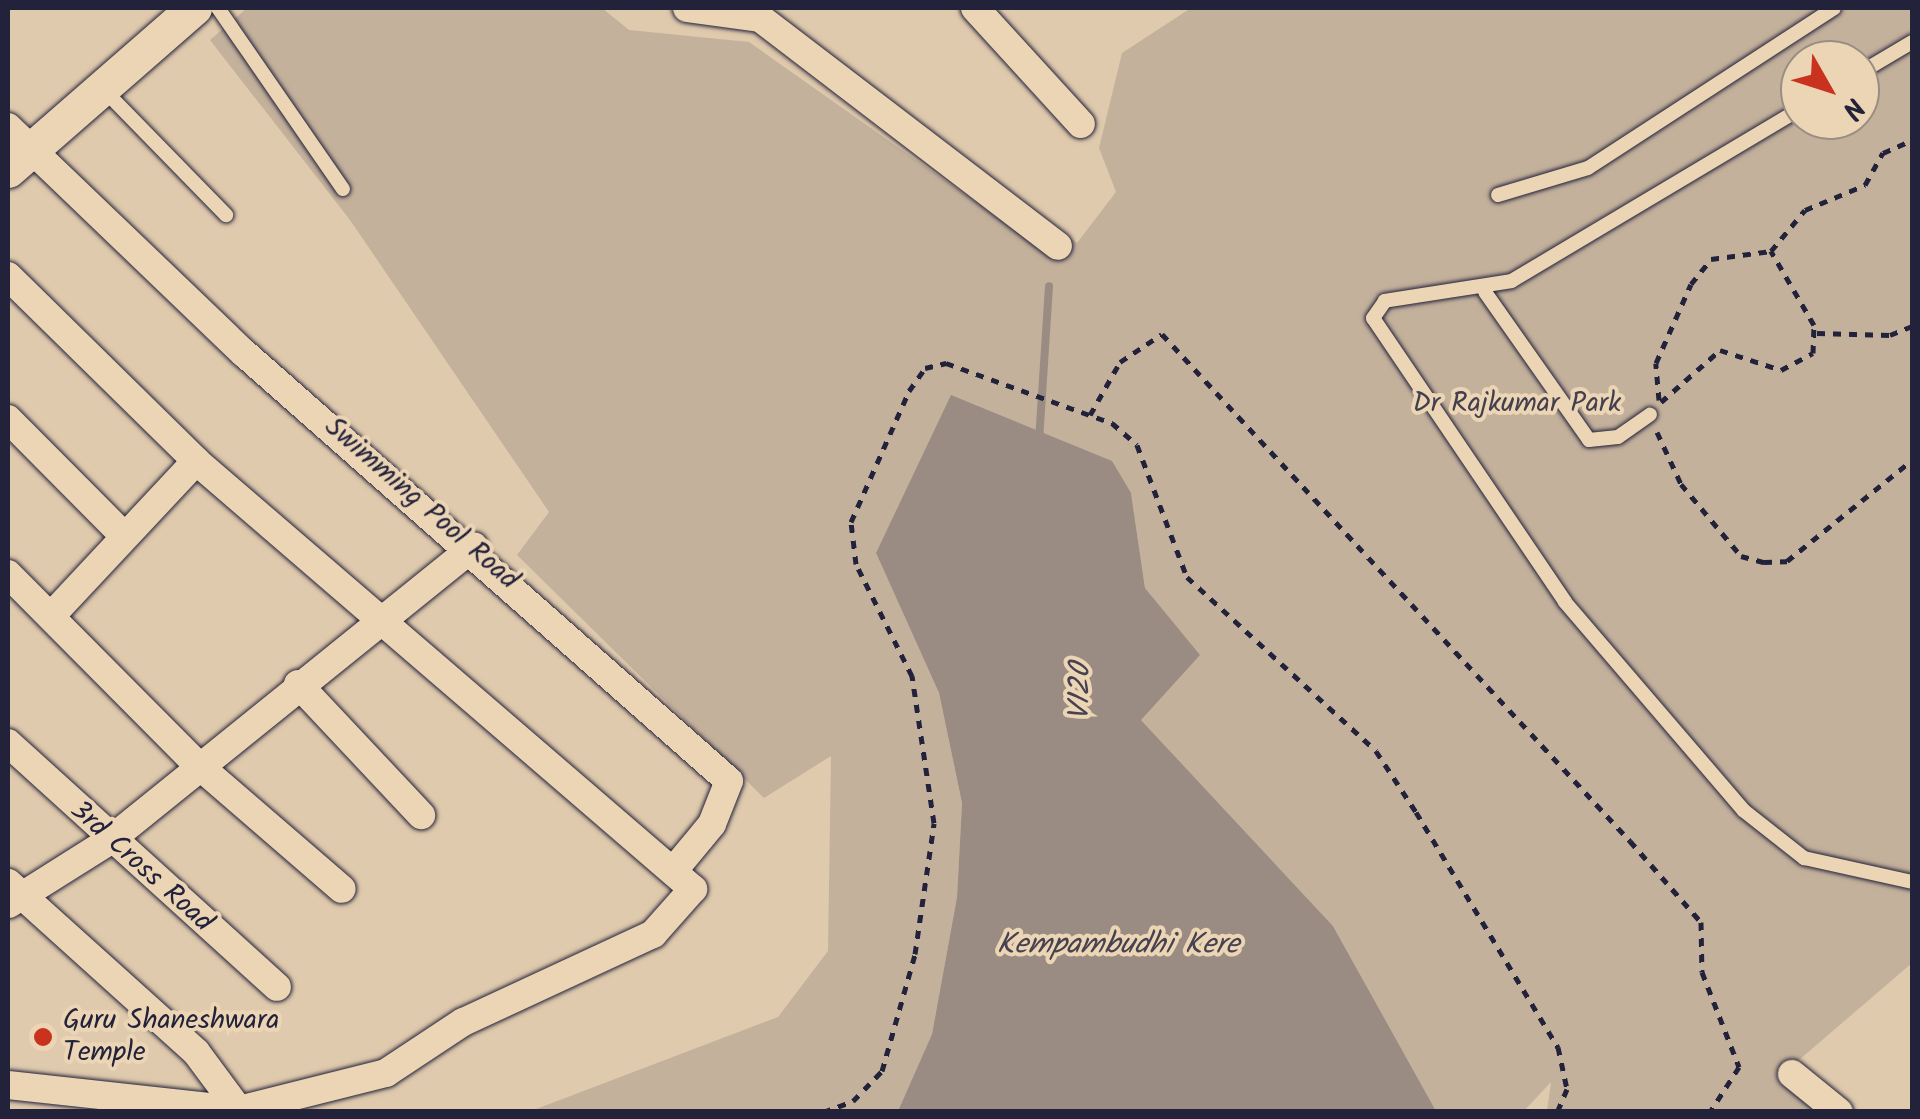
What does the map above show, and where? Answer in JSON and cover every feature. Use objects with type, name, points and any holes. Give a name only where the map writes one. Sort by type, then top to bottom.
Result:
[{"type":"street","points":[[22,161],[194,8]]},
{"type":"street","points":[[687,8],[760,18],[1058,246]]},
{"type":"street","points":[[975,8],[1081,124]]},
{"type":"street","name":"Swimming Pool Road","points":[[8,127],[22,161],[474,547],[730,780],[712,824],[674,870]]},
{"type":"street","points":[[8,276],[196,461],[693,889],[653,934],[463,1022],[386,1073],[239,1110],[8,1084]]},
{"type":"street","points":[[8,419],[124,536]]},
{"type":"street","points":[[52,614],[196,461]]},
{"type":"street","points":[[239,1110],[196,1052],[12,894],[109,841],[197,764],[298,684],[384,623],[474,547]]},
{"type":"street","points":[[8,574],[197,764],[342,889]]},
{"type":"street","points":[[298,684],[420,815]]},
{"type":"street","name":"3rd Cross Road","points":[[8,743],[109,841],[278,988]]},
{"type":"street","points":[[1792,1074],[1839,1112]]},
{"type":"lane","points":[[218,8],[343,189]]},
{"type":"lane","points":[[1498,195],[1588,168],[1834,8]]},
{"type":"lane","points":[[1880,61],[1912,42]]},
{"type":"lane","points":[[103,90],[226,215]]},
{"type":"lane","points":[[1780,121],[1485,292],[1385,301],[1373,318],[1565,602],[1744,810],[1804,858],[1912,882]]},
{"type":"lane","points":[[1485,292],[1589,440],[1618,438],[1654,409]]},
{"type":"path","points":[[1912,140],[1882,153],[1865,185],[1805,210],[1771,251],[1712,259],[1691,284],[1656,364],[1654,409],[1681,484],[1741,556],[1764,562],[1788,562],[1912,460]]},
{"type":"path","points":[[1654,409],[1703,357],[1737,352],[1781,370],[1813,353],[1816,333],[1771,251]]},
{"type":"path","points":[[1816,333],[1890,335],[1912,326]]},
{"type":"path","points":[[1090,415],[1120,362],[1162,334],[1630,841],[1701,922],[1702,972],[1739,1067],[1710,1112]]},
{"type":"path","points":[[823,1112],[853,1100],[882,1070],[915,954],[934,823],[912,676],[856,564],[851,522],[925,368],[946,362],[1090,415],[1137,445],[1187,577],[1386,766],[1558,1047],[1567,1089],[1557,1112]]},
{"type":"green space","name":"Dr Rajkumar Park","points":[[247,8],[602,8],[629,30],[749,42],[1004,222],[1022,201],[1077,243],[1116,192],[1099,148],[1122,53],[1191,8],[1912,8],[1912,963],[1778,1078],[1818,1111],[1547,1111],[1551,1082],[1524,1111],[1436,1111],[1333,926],[1140,719],[1199,655],[1145,588],[1131,493],[876,553],[939,693],[962,803],[957,897],[932,1034],[898,1111],[531,1111],[778,1017],[828,951],[831,756],[764,798],[517,555],[549,512],[350,220],[210,40]]},
{"type":"water","name":"Kempambudhi Kere","points":[[951,395],[1112,461],[1131,493],[1145,588],[1200,655],[1141,720],[1333,926],[1436,1111],[898,1111],[932,1034],[957,897],[962,803],[939,693],[876,553]]},
{"type":"waterway","name":"V120","points":[[1039,441],[1049,286]]},
{"type":"place","name":"Guru Shaneshwara Temple","points":[[43,1037]]}]
